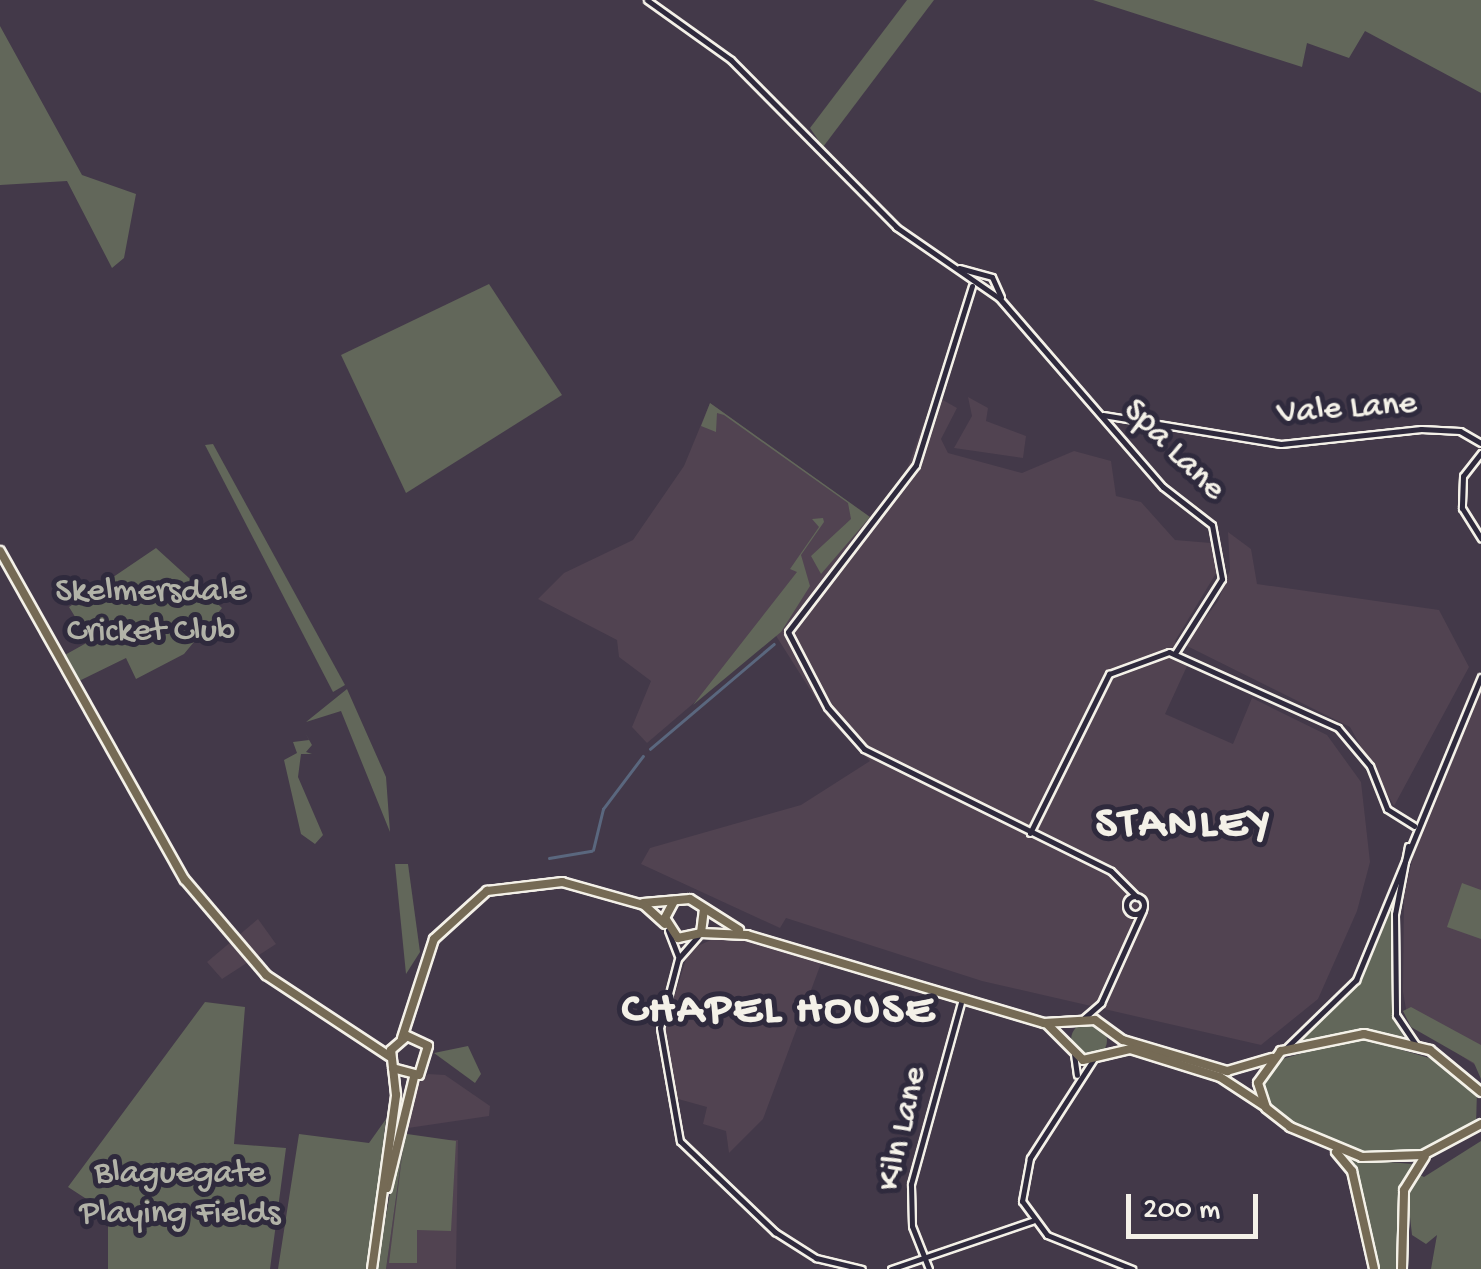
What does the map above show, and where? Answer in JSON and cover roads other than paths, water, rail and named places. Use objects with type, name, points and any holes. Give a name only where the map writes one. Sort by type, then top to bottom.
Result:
[{"type":"main road","points":[[0,550],[179,872],[254,960],[390,1056]]},
{"type":"main road","points":[[372,1269],[393,1114],[390,1056],[412,1018],[434,939],[487,891],[549,880],[640,903],[679,899],[702,906],[747,935],[1044,1023],[1080,1021],[1176,1060]]},
{"type":"main road","points":[[666,927],[679,899]]},
{"type":"main road","points":[[640,903],[666,927],[699,935],[747,935]]},
{"type":"main road","points":[[699,935],[702,906]]},
{"type":"main road","points":[[379,1221],[402,1108],[414,1077],[431,1057],[416,1037],[412,1018]]},
{"type":"main road","points":[[1072,1051],[1080,1021]]},
{"type":"main road","points":[[1044,1023],[1072,1051],[1093,1060],[1124,1049],[1244,1074],[1281,1052],[1347,1034],[1416,1045],[1481,1092]]},
{"type":"main road","points":[[1103,1056],[1107,1029]]},
{"type":"main road","points":[[402,1038],[416,1037]]},
{"type":"main road","points":[[375,1042],[394,1044]]},
{"type":"main road","points":[[1266,1108],[1258,1083],[1272,1058]]},
{"type":"main road","points":[[393,1068],[414,1077]]},
{"type":"main road","points":[[1206,1069],[1333,1150],[1352,1171],[1374,1269]]},
{"type":"main road","points":[[393,1114],[402,1108]]},
{"type":"main road","points":[[1470,1136],[1481,1124]]},
{"type":"main road","points":[[1333,1150],[1386,1159],[1433,1152],[1481,1132]]},
{"type":"main road","points":[[1402,1269],[1406,1180],[1433,1152]]},
{"type":"street","points":[[647,0],[732,60],[886,218],[972,283]]},
{"type":"street","points":[[953,267],[978,270],[992,277],[985,289],[968,302]]},
{"type":"street","points":[[978,270],[916,465],[787,628],[821,696],[864,749],[1125,882],[1137,896],[1143,910],[1134,936],[1102,1003],[1080,1021]]},
{"type":"street","name":"Spa Lane","points":[[992,277],[1004,303]]},
{"type":"street","name":"Spa Lane","points":[[972,283],[1004,303],[1221,541],[1220,584],[1175,653]]},
{"type":"street","name":"Vale Lane","points":[[1103,415],[1282,444],[1421,429],[1478,442],[1478,455],[1462,508],[1479,538]]},
{"type":"street","points":[[1030,833],[1109,674],[1138,656],[1175,653],[1266,691],[1340,730],[1388,809],[1412,830]]},
{"type":"street","points":[[1281,1052],[1356,980],[1412,830],[1481,677]]},
{"type":"street","points":[[1412,830],[1395,914],[1395,1004],[1398,1026],[1416,1045]]},
{"type":"street","points":[[1125,882],[1134,936]]},
{"type":"street","points":[[1128,899],[1137,896]]},
{"type":"street","points":[[1130,913],[1143,910]]},
{"type":"street","points":[[666,927],[678,959]]},
{"type":"street","points":[[699,935],[678,959],[660,1035],[680,1141],[774,1232],[825,1262],[862,1269]]},
{"type":"street","name":"Kiln Lane","points":[[927,1265],[911,1184],[962,999]]},
{"type":"street","points":[[1102,1003],[1107,1029]]},
{"type":"street","points":[[1072,1051],[1076,1078]]},
{"type":"street","points":[[1032,1222],[1024,1171],[1076,1078],[1093,1060]]},
{"type":"street","points":[[891,1269],[927,1265],[1032,1222],[1132,1269]]},
{"type":"waterway","points":[[650,749],[774,644]]},
{"type":"waterway","points":[[593,850],[603,809],[643,756]]},
{"type":"waterway","points":[[549,858],[591,851]]},
{"type":"district","name":"STANLEY","points":[[1184,826]]},
{"type":"district","name":"CHAPEL HOUSE","points":[[779,1012]]},
{"type":"park label","name":"Skelmersdale Cricket Club","points":[[151,613]]},
{"type":"park label","name":"Blaguegate Playing Fields","points":[[180,1195]]}]
